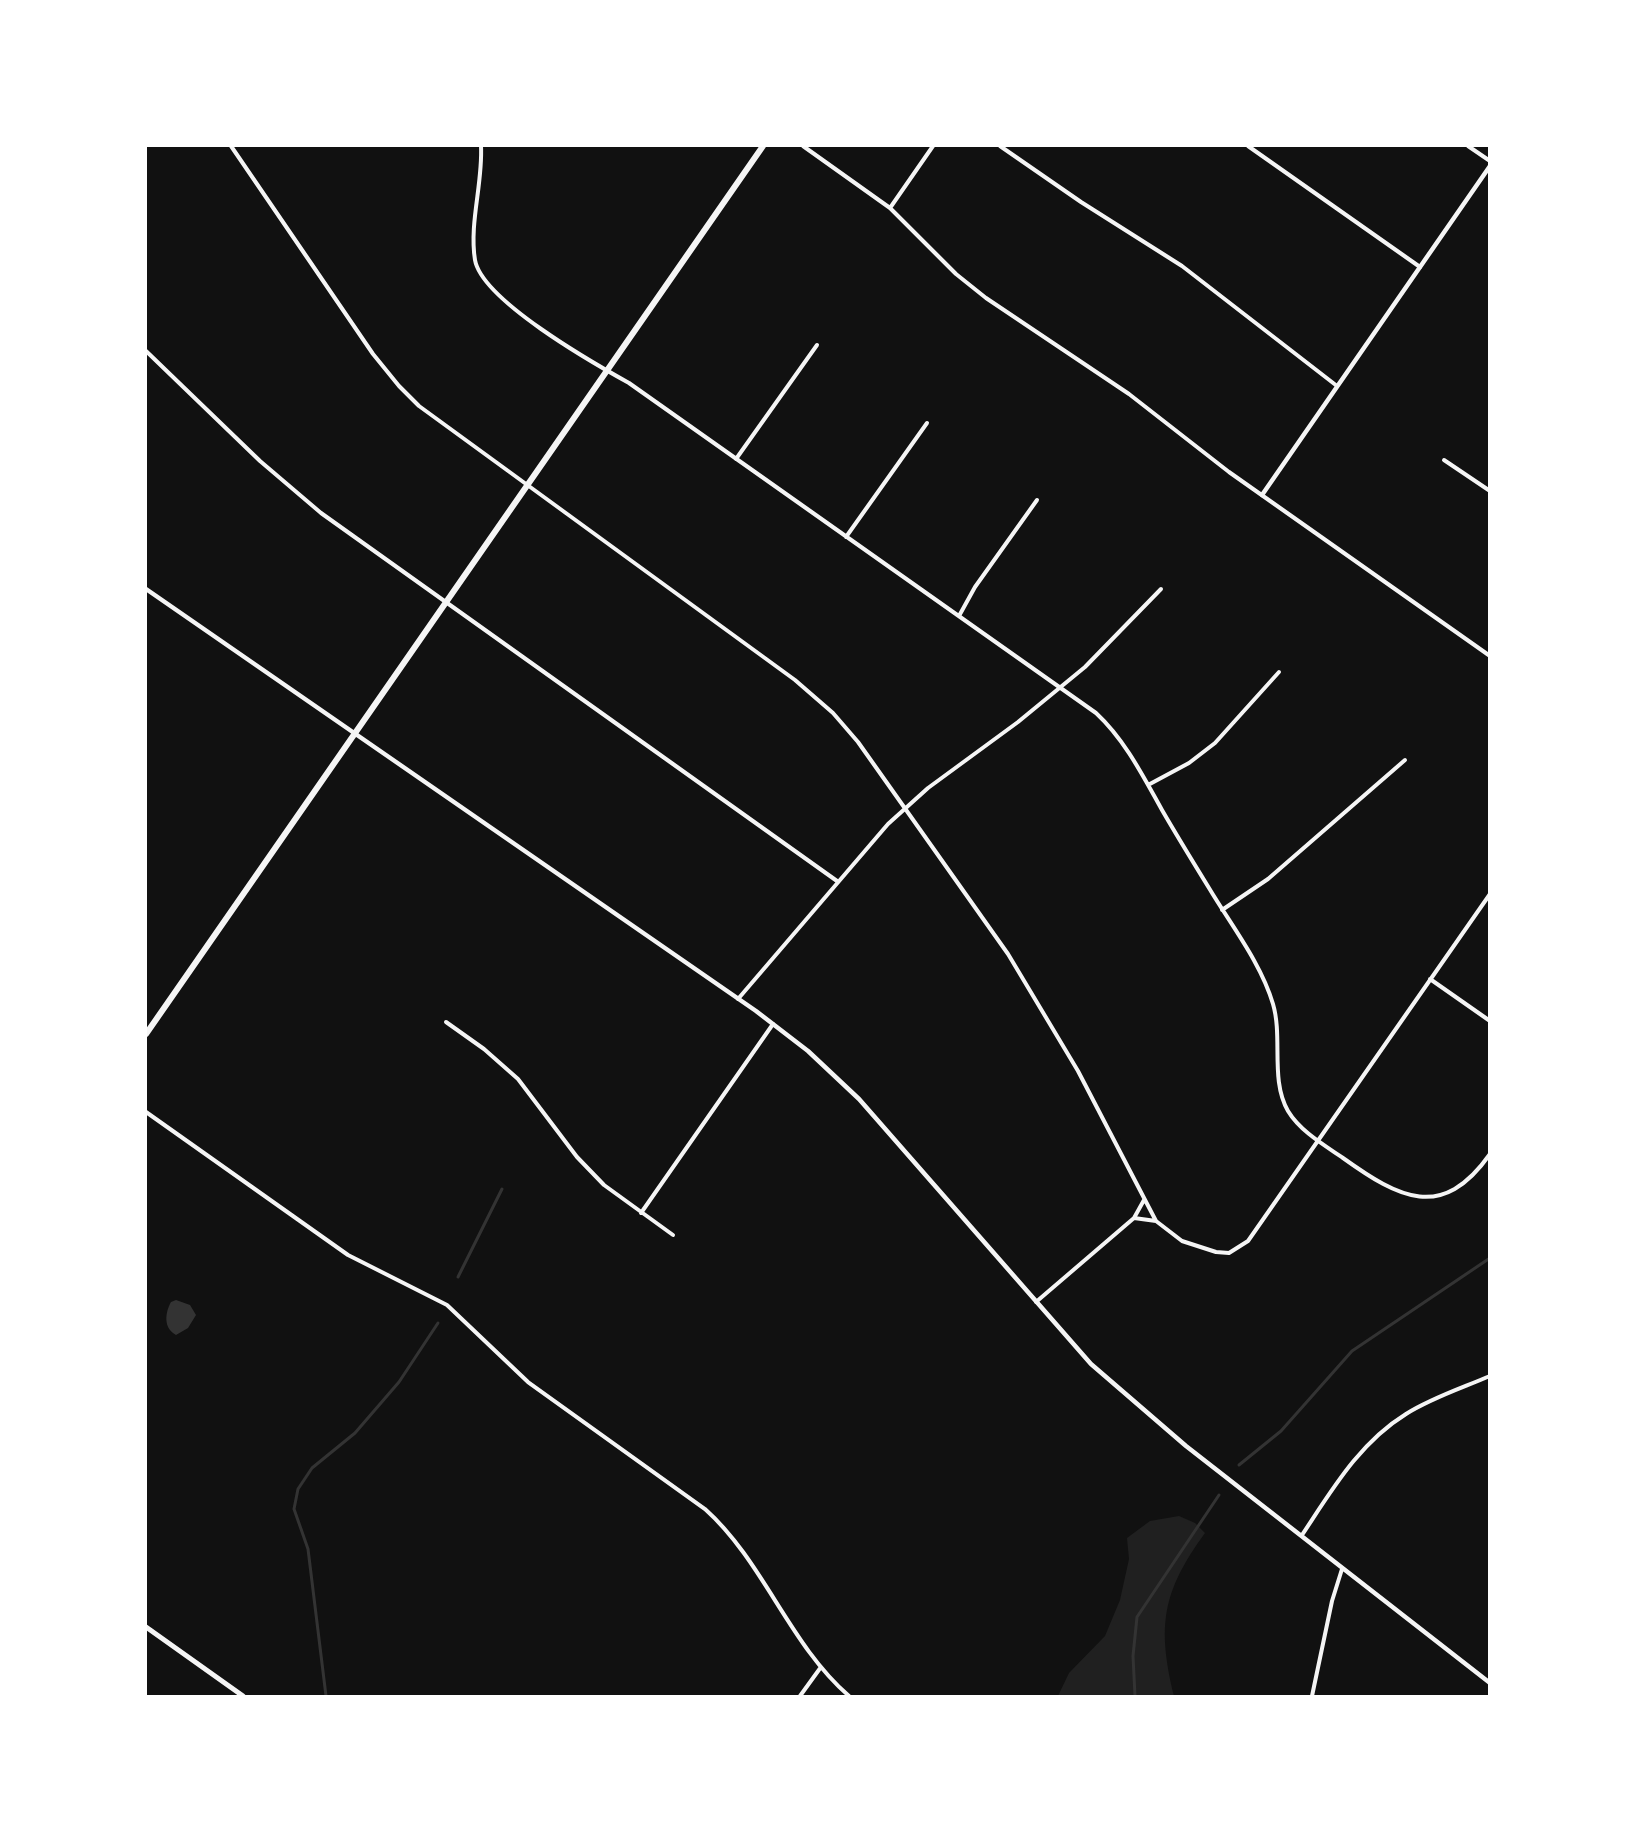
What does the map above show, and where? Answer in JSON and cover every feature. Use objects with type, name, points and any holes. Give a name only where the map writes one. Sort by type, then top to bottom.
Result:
[{"type":"main road","points":[[146,1034],[605,370],[763,146]]},
{"type":"main road","points":[[146,1627],[243,1696]]},
{"type":"street","points":[[231,146],[344,315],[399,386],[445,427],[817,697],[858,742],[963,888],[1033,994],[1078,1071],[1156,1221],[1182,1241],[1218,1253],[1229,1253],[1248,1241],[1490,894]]},
{"type":"street","points":[[481,146],[474,240],[475,260],[483,280],[498,297],[605,370],[629,383],[1060,688],[1111,727],[1255,965],[1273,1003],[1284,1103],[1296,1122],[1380,1185],[1413,1196],[1434,1196],[1456,1188],[1477,1172],[1490,1154]]},
{"type":"street","points":[[802,146],[890,208],[956,274],[986,298],[1130,394],[1262,495],[1490,656]]},
{"type":"street","points":[[890,208],[933,146]]},
{"type":"street","points":[[1000,146],[1215,290],[1337,386]]},
{"type":"street","points":[[1248,146],[1420,267]]},
{"type":"street","points":[[1468,146],[1490,161]]},
{"type":"street","points":[[1262,495],[1490,166]]},
{"type":"street","points":[[736,459],[817,345]]},
{"type":"street","points":[[146,351],[299,495],[445,602],[837,881]]},
{"type":"street","points":[[846,537],[927,423]]},
{"type":"street","points":[[1444,460],[1490,491]]},
{"type":"street","points":[[959,616],[975,587],[1037,500]]},
{"type":"street","points":[[146,590],[738,999],[816,1058],[859,1099],[1072,1344],[1118,1389],[1188,1447],[1489,1683]]},
{"type":"street","points":[[738,999],[837,881],[906,808],[1060,688],[1161,590]]},
{"type":"street","points":[[1148,785],[1189,763],[1215,743],[1279,672]]},
{"type":"street","points":[[1222,910],[1268,879],[1405,760]]},
{"type":"street","points":[[1430,979],[1490,1022]]},
{"type":"street","points":[[446,1022],[503,1065],[539,1104],[577,1157],[604,1185],[673,1235]]},
{"type":"street","points":[[641,1213],[773,1024]]},
{"type":"street","points":[[146,1112],[348,1255],[447,1305],[528,1382],[705,1509],[728,1532],[807,1650],[849,1696]]},
{"type":"street","points":[[1036,1302],[1134,1218],[1144,1200]]},
{"type":"street","points":[[1134,1218],[1156,1221]]},
{"type":"street","points":[[1302,1535],[1352,1462],[1385,1429],[1425,1404],[1490,1376]]},
{"type":"street","points":[[1312,1696],[1332,1601],[1342,1569]]},
{"type":"street","points":[[800,1696],[821,1667]]},
{"type":"shaded area","points":[[176,1300],[190,1305],[196,1315],[188,1328],[176,1335],[169,1328],[166,1320],[171,1302]]},
{"type":"shaded area","points":[[1179,1516],[1195,1523],[1205,1533],[1180,1574],[1167,1610],[1166,1649],[1174,1696],[1058,1696],[1069,1673],[1105,1636],[1120,1600],[1129,1559],[1127,1538],[1150,1521]]},
{"type":"waterway","points":[[458,1277],[502,1189]]},
{"type":"waterway","points":[[1239,1465],[1281,1431],[1352,1351],[1490,1258]]},
{"type":"waterway","points":[[326,1696],[308,1549],[294,1509],[298,1489],[312,1468],[355,1433],[399,1382],[438,1323]]},
{"type":"waterway","points":[[1135,1696],[1133,1656],[1137,1617],[1219,1495]]}]
